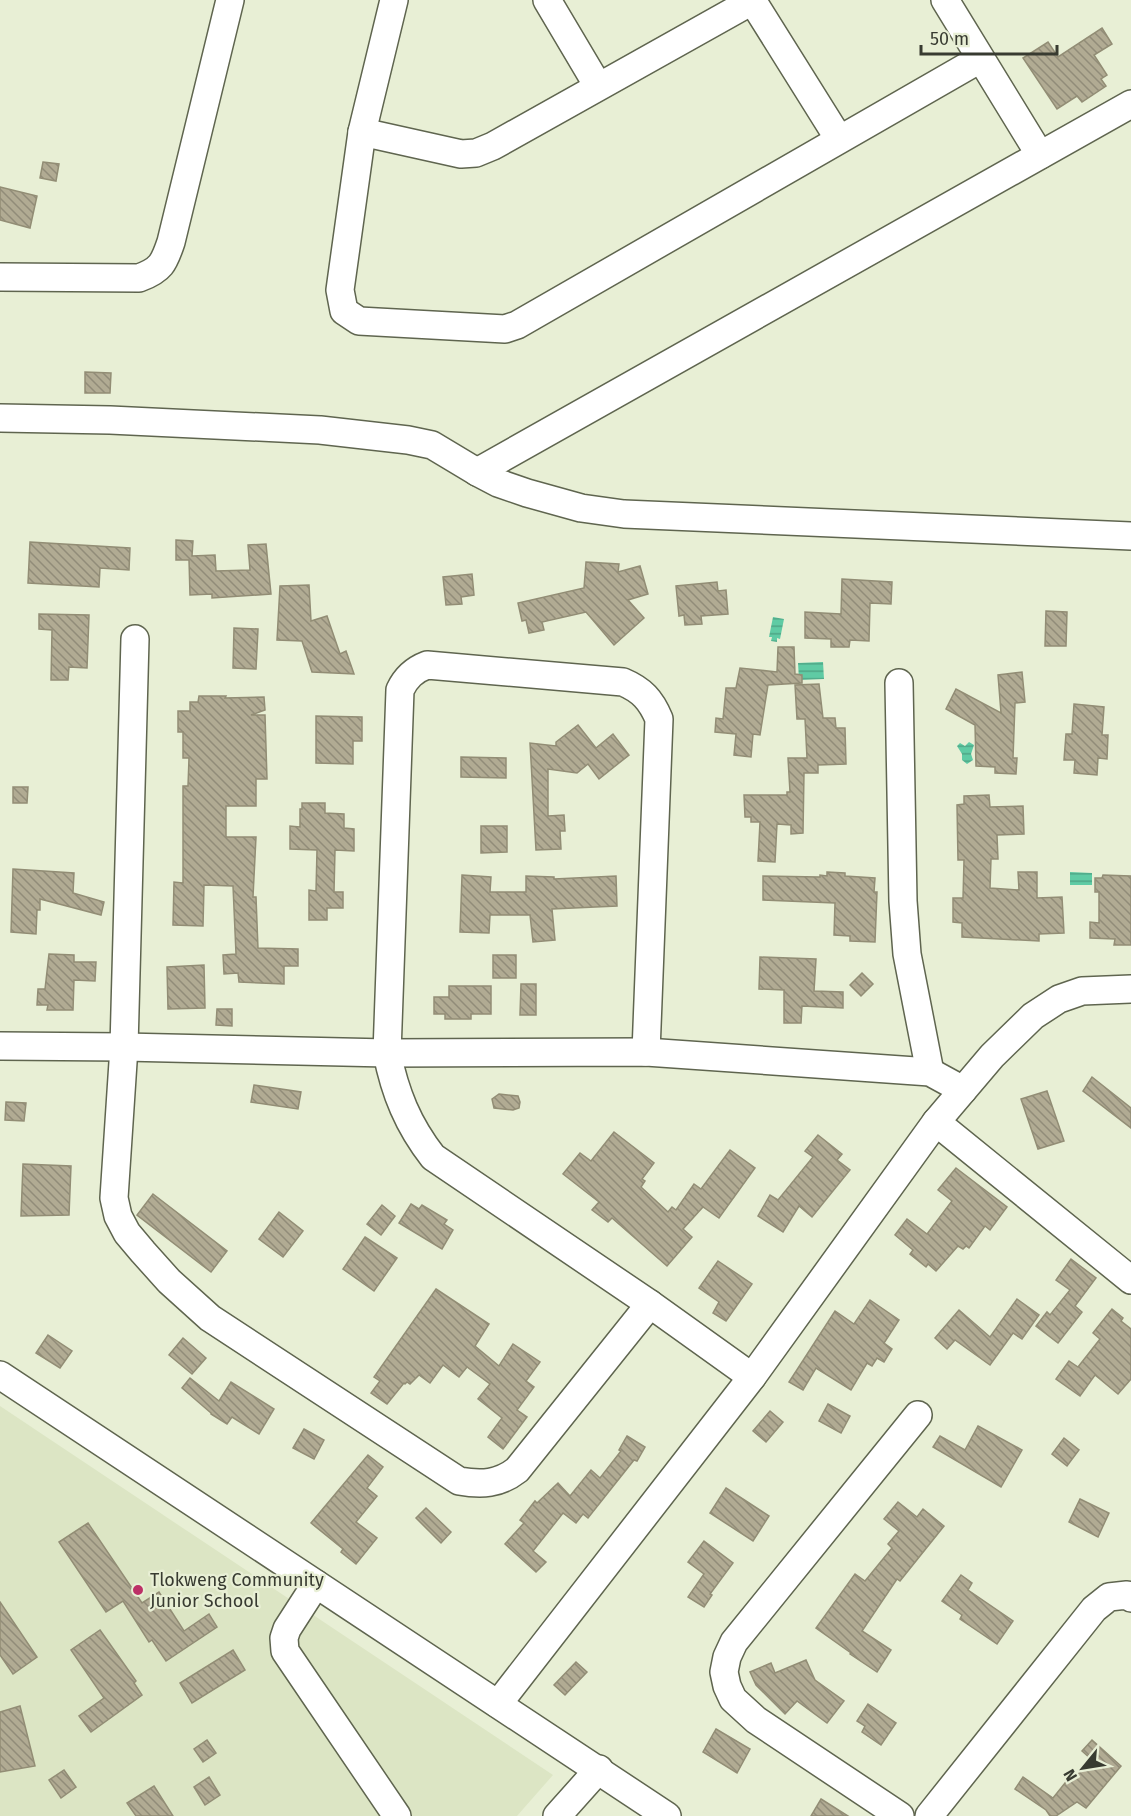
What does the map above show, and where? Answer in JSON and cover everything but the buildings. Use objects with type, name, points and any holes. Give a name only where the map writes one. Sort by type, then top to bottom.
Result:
[{"type":"street","points":[[0,277],[139,278],[157,270],[162,265],[174,230],[230,0]]},
{"type":"street","points":[[394,0],[362,132],[340,290],[344,311],[359,321],[505,329],[527,319],[980,58]]},
{"type":"street","points":[[547,0],[598,86]]},
{"type":"street","points":[[362,132],[461,154],[476,153],[493,146],[752,0],[839,139]]},
{"type":"street","points":[[945,0],[1040,155]]},
{"type":"street","points":[[477,472],[1131,104]]},
{"type":"street","points":[[0,418],[110,420],[340,432],[408,440],[432,445],[498,483],[527,493],[570,506],[624,514],[1131,536]]},
{"type":"street","points":[[135,639],[124,1047],[114,1198],[118,1216],[128,1233],[169,1281],[210,1318],[459,1480],[477,1484],[506,1479],[518,1470],[650,1304]]},
{"type":"street","points":[[646,1052],[659,719],[654,707],[635,687],[623,682],[428,665],[410,674],[400,690],[387,1053],[394,1085],[410,1123],[420,1141],[433,1157],[650,1304],[752,1377]]},
{"type":"street","points":[[899,683],[903,901],[907,954],[930,1072]]},
{"type":"street","points":[[498,1704],[752,1377],[936,1122],[992,1056],[1033,1016],[1059,999],[1082,991],[1131,989]]},
{"type":"street","points":[[0,1046],[387,1053],[646,1052],[930,1072],[963,1090]]},
{"type":"street","points":[[936,1122],[1131,1280]]},
{"type":"street","points":[[0,1375],[667,1816]]},
{"type":"street","points":[[900,1816],[756,1720],[733,1698],[724,1672],[734,1642],[918,1415]]},
{"type":"street","points":[[316,1584],[287,1629],[284,1638],[285,1651],[397,1816]]},
{"type":"street","points":[[929,1816],[1094,1609],[1109,1597],[1127,1595],[1131,1598]]},
{"type":"street","points":[[557,1816],[599,1769]]},
{"type":"shaded area","points":[[773,617],[784,619],[780,639],[777,638],[777,642],[771,641],[772,637],[769,637]]},
{"type":"shaded area","points":[[823,662],[824,679],[799,680],[798,663]]},
{"type":"shaded area","points":[[969,742],[974,745],[971,754],[973,760],[967,764],[962,760],[962,754],[957,746],[960,743],[965,746]]},
{"type":"shaded area","points":[[1070,872],[1092,873],[1092,885],[1070,885]]},
{"type":"shaded area","name":"Tlokweng Community Junior School","points":[[0,1406],[553,1775],[517,1816],[0,1816]]},
{"type":"place","name":"Tlokweng Community Junior School","points":[[138,1590]]}]
